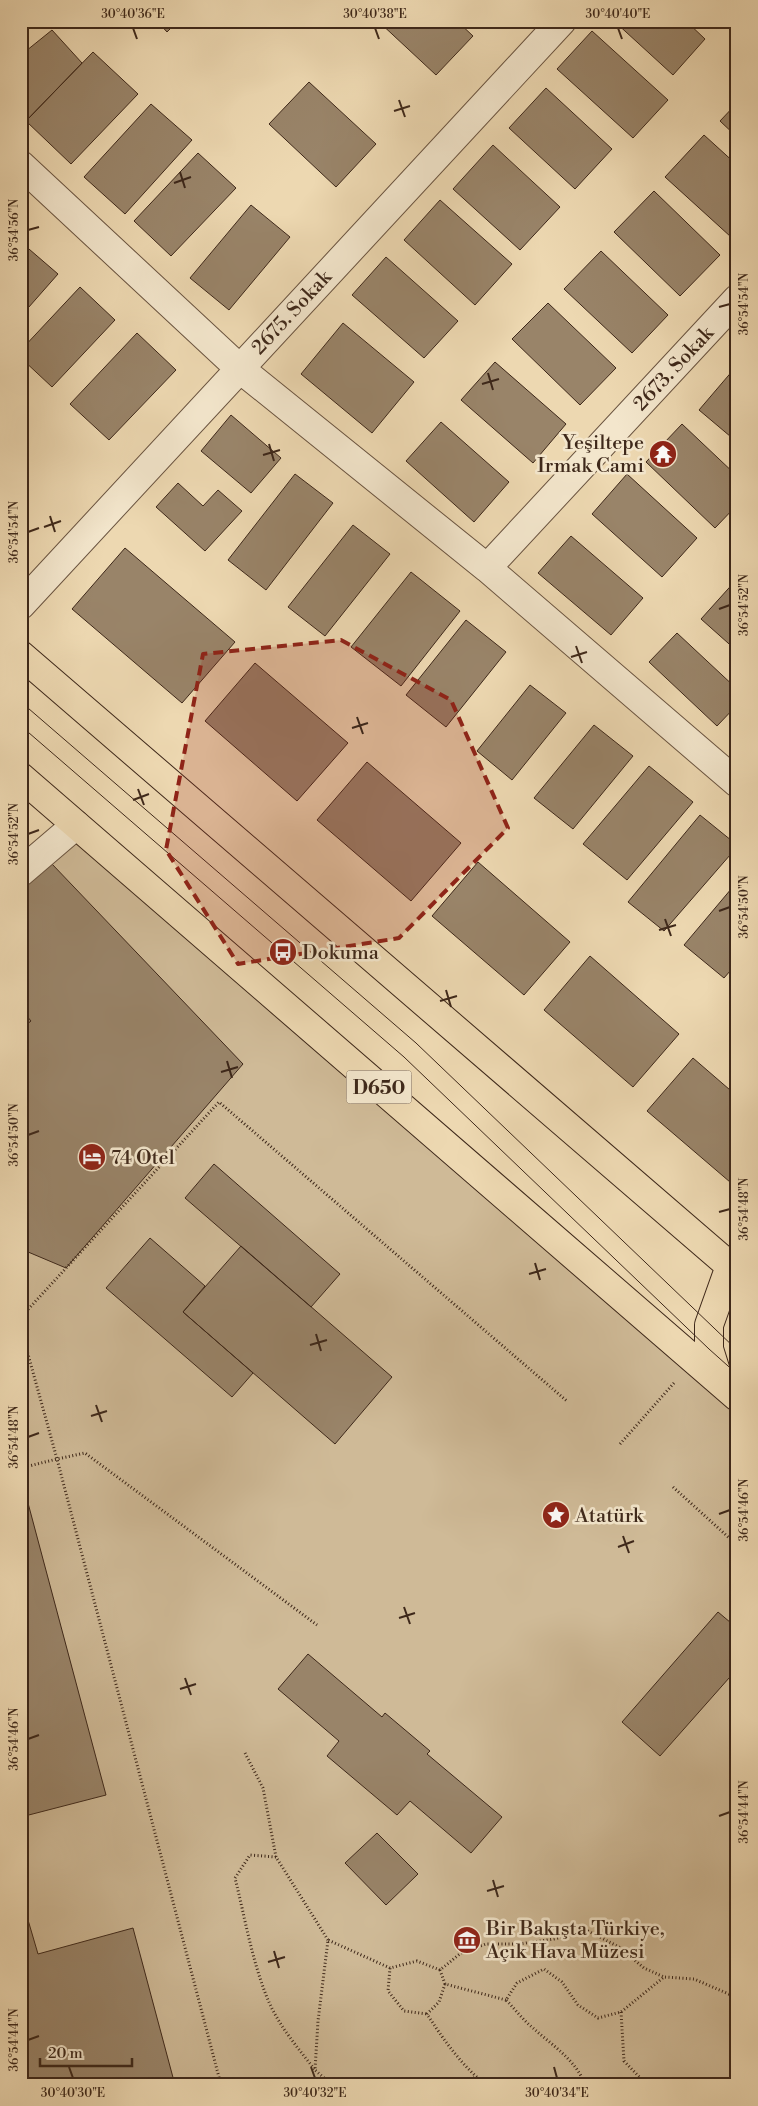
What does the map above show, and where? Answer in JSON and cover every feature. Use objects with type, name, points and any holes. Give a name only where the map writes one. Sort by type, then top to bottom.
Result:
[{"type":"highway","points":[[21,655],[734,1266],[709,1325],[709,1349],[728,1389]]},
{"type":"highway","name":"D650","points":[[21,777],[728,1389]]},
{"type":"street","name":"2675. Sokak","points":[[21,605],[562,21]]},
{"type":"street","points":[[21,165],[239,368],[487,568],[737,783]]},
{"type":"street","name":"2673. Sokak","points":[[487,568],[737,299]]},
{"type":"street","points":[[21,872],[76,825]]},
{"type":"path","points":[[21,1317],[219,1102],[568,1402]]},
{"type":"path","points":[[21,1329],[57,1459],[221,2085]]},
{"type":"path","points":[[620,1444],[693,1359]]},
{"type":"path","points":[[21,1468],[85,1453],[317,1625]]},
{"type":"path","points":[[673,1487],[737,1545]]},
{"type":"path","points":[[245,1753],[263,1788],[276,1856],[328,1940],[390,1968],[417,1961],[440,1970],[445,1984],[439,2002],[426,2014]]},
{"type":"path","points":[[276,1856],[250,1854],[235,1878],[252,1952],[268,2001],[291,2040],[315,2070],[332,2085]]},
{"type":"path","points":[[440,1970],[461,1953],[486,1944],[519,1944],[554,1939],[588,1931],[619,1947],[644,1968],[664,1977],[694,1979],[731,1995],[737,2000]]},
{"type":"path","points":[[315,2070],[318,2021],[328,1940]]},
{"type":"path","points":[[390,1968],[388,1991],[404,2011],[426,2014],[475,2077],[486,2085]]},
{"type":"path","points":[[506,2000],[517,1982],[544,1969],[562,1982],[578,2005],[598,2018],[621,2012],[664,1977]]},
{"type":"path","points":[[445,1984],[506,2000],[531,2027],[581,2073],[585,2085]]},
{"type":"path","points":[[621,2012],[624,2061],[649,2085]]},
{"type":"path","points":[[466,2085],[475,2077]]},
{"type":"highlighted area","points":[[341,640],[451,700],[508,828],[399,938],[238,964],[166,850],[203,654]]},
{"type":"shaded area","points":[[76,825],[737,1405],[737,2085],[21,2085],[21,872]]},
{"type":"building","points":[[157,21],[178,21],[167,32]]},
{"type":"building","points":[[378,21],[457,21],[473,36],[436,75]]},
{"type":"building","points":[[614,21],[686,21],[705,39],[673,75]]},
{"type":"building","points":[[52,30],[82,63],[26,121],[21,117],[21,55]]},
{"type":"building","points":[[592,31],[668,100],[633,138],[557,69]]},
{"type":"building","points":[[93,52],[138,94],[71,164],[26,121]]},
{"type":"building","points":[[309,82],[376,144],[336,187],[269,124]]},
{"type":"building","points":[[546,88],[612,149],[575,189],[509,128]]},
{"type":"building","points":[[737,103],[737,137],[720,121]]},
{"type":"building","points":[[151,104],[192,140],[125,214],[84,177]]},
{"type":"building","points":[[704,135],[737,165],[737,231],[731,237],[665,177]]},
{"type":"building","points":[[493,145],[560,207],[520,250],[453,189]]},
{"type":"building","points":[[198,153],[236,188],[171,256],[134,221]]},
{"type":"building","points":[[654,191],[720,255],[680,296],[614,232]]},
{"type":"building","points":[[440,200],[512,264],[475,305],[404,240]]},
{"type":"building","points":[[251,205],[290,237],[229,310],[190,278]]},
{"type":"building","points":[[21,244],[58,274],[21,316]]},
{"type":"building","points":[[601,251],[668,315],[632,353],[564,289]]},
{"type":"building","points":[[386,257],[458,321],[424,358],[352,295]]},
{"type":"building","points":[[80,287],[115,320],[52,387],[21,358],[21,350]]},
{"type":"building","points":[[548,303],[616,368],[580,405],[512,339]]},
{"type":"building","points":[[343,323],[414,382],[372,433],[301,374]]},
{"type":"building","points":[[137,333],[176,370],[109,440],[70,404]]},
{"type":"building","points":[[495,362],[566,424],[533,463],[461,400]]},
{"type":"building","points":[[734,369],[737,372],[737,442],[699,410]]},
{"type":"building","points":[[231,415],[281,458],[251,493],[201,451]]},
{"type":"building","points":[[441,422],[509,482],[474,522],[406,461]]},
{"type":"building","points":[[682,424],[737,476],[737,505],[715,528],[646,462]]},
{"type":"building","points":[[295,474],[333,503],[266,590],[228,560]]},
{"type":"building","points":[[627,474],[697,538],[662,577],[592,514]]},
{"type":"building","points":[[178,483],[203,506],[218,490],[242,511],[205,551],[156,507]]},
{"type":"building","points":[[353,525],[390,554],[325,636],[288,607]]},
{"type":"building","points":[[571,536],[643,598],[611,635],[538,573]]},
{"type":"building","points":[[125,548],[235,642],[182,703],[72,609]]},
{"type":"building","points":[[411,572],[460,611],[401,686],[351,647]]},
{"type":"building","points":[[737,579],[737,651],[701,619]]},
{"type":"building","points":[[466,620],[506,652],[446,727],[406,695]]},
{"type":"building","points":[[677,633],[737,689],[737,705],[717,726],[649,662]]},
{"type":"building","points":[[255,663],[348,743],[297,801],[205,721]]},
{"type":"building","points":[[530,685],[566,713],[512,780],[477,751]]},
{"type":"building","points":[[594,725],[633,756],[573,829],[534,798]]},
{"type":"building","points":[[367,762],[461,843],[411,901],[317,820]]},
{"type":"building","points":[[649,766],[693,802],[627,880],[583,844]]},
{"type":"building","points":[[700,815],[737,845],[737,847],[664,931],[628,902]]},
{"type":"building","points":[[478,862],[570,942],[524,995],[432,916]]},
{"type":"building","name":"74 Otel","points":[[52,864],[243,1064],[66,1268],[21,1249],[21,890]]},
{"type":"building","points":[[737,882],[737,963],[724,978],[684,945]]},
{"type":"building","points":[[590,956],[679,1034],[633,1087],[544,1010]]},
{"type":"building","points":[[21,1009],[31,1021],[21,1029]]},
{"type":"building","points":[[693,1058],[737,1096],[737,1188],[647,1111]]},
{"type":"building","points":[[214,1164],[340,1274],[311,1307],[185,1198]]},
{"type":"building","points":[[150,1238],[205,1286],[183,1312],[253,1373],[232,1397],[106,1288]]},
{"type":"building","points":[[241,1246],[392,1377],[335,1444],[183,1312]]},
{"type":"building","points":[[28,1503],[106,1795],[21,1817],[21,1505]]},
{"type":"building","points":[[718,1612],[737,1628],[737,1669],[660,1756],[622,1722]]},
{"type":"building","points":[[308,1654],[382,1717],[385,1713],[430,1751],[427,1754],[502,1817],[471,1853],[410,1801],[397,1815],[327,1756],[339,1741],[278,1689]]},
{"type":"building","points":[[377,1833],[418,1874],[386,1905],[345,1863]]},
{"type":"building","points":[[21,1896],[38,1954],[133,1928],[175,2085],[21,2085]]},
{"type":"tram line","points":[[21,702],[416,1043],[737,1350]]},
{"type":"tram line","points":[[21,726],[404,1057],[737,1374]]},
{"type":"place","name":"Yeşiltepe Irmak Cami","points":[[663,454]]},
{"type":"place","name":"Dokuma","points":[[283,952]]},
{"type":"place","name":"74 Otel","points":[[92,1157]]},
{"type":"place","name":"Atatürk","points":[[556,1515]]},
{"type":"place","name":"Bir Bakışta Türkiye, Açık Hava Müzesi","points":[[467,1940]]}]
